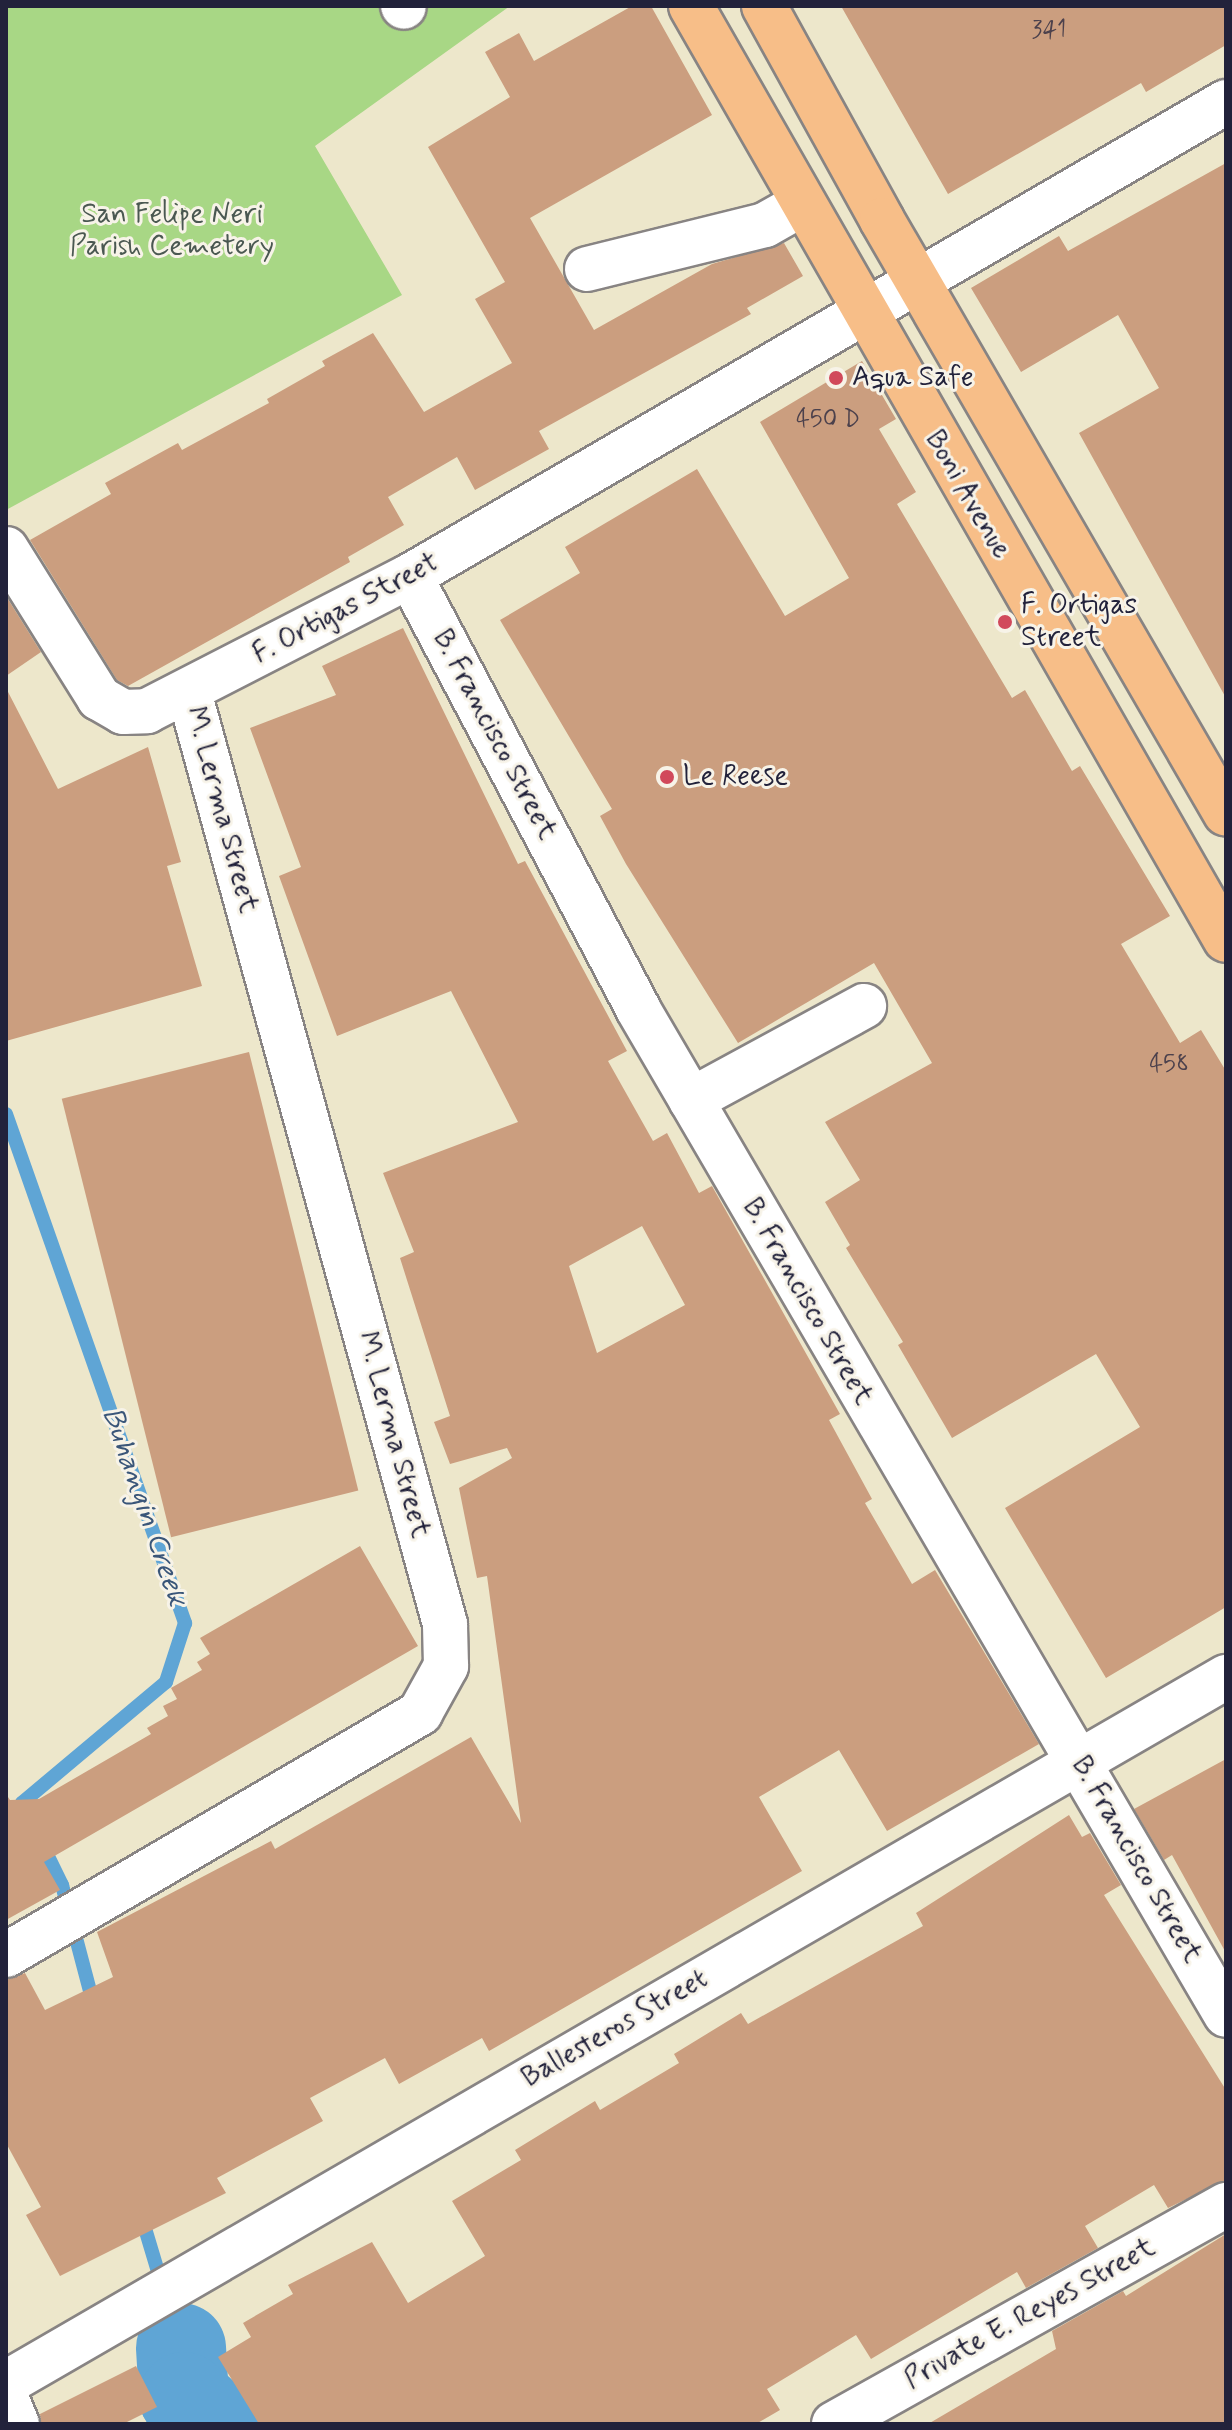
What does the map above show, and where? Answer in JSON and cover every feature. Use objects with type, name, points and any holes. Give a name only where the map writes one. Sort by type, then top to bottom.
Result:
[{"type":"main road","name":"Boni Avenue","points":[[691,6],[862,312],[1226,940]]},
{"type":"main road","points":[[764,6],[916,280],[1226,814]]},
{"type":"street","name":"F. Ortigas Street","points":[[6,549],[99,698],[123,712],[147,711],[410,576],[1226,102]]},
{"type":"street","points":[[587,269],[765,225],[802,204]]},
{"type":"street","name":"B. Francisco Street","points":[[410,576],[691,1100],[1226,2015]]},
{"type":"street","name":"M. Lerma Street","points":[[16,1949],[99,1904],[420,1713],[446,1666],[445,1624],[189,692]]},
{"type":"street","points":[[691,1100],[864,1006]]},
{"type":"street","name":"Ballesteros Street","points":[[6,2383],[1226,1677]]},
{"type":"street","name":"Private E. Reyes Street","points":[[834,2424],[1226,2205]]},
{"type":"street","points":[[6,2398],[17,2424]]},
{"type":"green space","name":"San Felipe Neri Parish Cemetery","points":[[6,6],[510,6],[315,146],[402,295],[6,510]]},
{"type":"building","points":[[632,6],[651,6],[712,115],[530,218],[594,330],[712,264],[784,243],[803,276],[747,308],[751,314],[539,431],[549,449],[475,490],[457,457],[388,497],[404,525],[348,557],[350,562],[128,686],[117,680],[30,540],[111,494],[105,483],[178,443],[182,450],[269,403],[267,399],[325,366],[322,361],[373,333],[424,412],[512,363],[475,299],[505,282],[428,147],[510,97],[485,52],[519,33],[534,61]]},
{"type":"building","points":[[841,6],[1226,6],[1226,45],[1146,92],[1141,83],[948,194]]},
{"type":"building","points":[[1226,163],[1226,698],[1079,433],[1159,388],[1118,315],[1021,372],[971,288],[1059,236],[1068,251]]},
{"type":"building","points":[[862,361],[896,419],[879,429],[916,492],[897,504],[1012,698],[1025,690],[1072,771],[1080,766],[1170,916],[1121,944],[1180,1043],[1201,1030],[1226,1071],[1226,1607],[1106,1678],[1005,1508],[1140,1427],[1096,1354],[952,1438],[898,1345],[903,1342],[846,1248],[850,1245],[825,1202],[860,1180],[825,1122],[932,1063],[874,963],[738,1043],[626,864],[600,816],[612,809],[500,620],[580,573],[565,547],[697,469],[785,616],[849,578],[760,422]]},
{"type":"building","points":[[6,596],[41,652],[6,676]]},
{"type":"building","points":[[403,628],[518,864],[525,861],[627,1051],[608,1061],[653,1141],[667,1133],[699,1193],[712,1186],[840,1414],[829,1420],[872,1499],[865,1503],[912,1584],[935,1570],[1039,1744],[887,1831],[839,1750],[759,1797],[802,1871],[489,2051],[482,2038],[399,2084],[385,2058],[310,2098],[323,2121],[217,2178],[226,2193],[60,2276],[26,2215],[41,2207],[6,2143],[6,1980],[25,1973],[45,2010],[113,1977],[97,1932],[271,1841],[275,1849],[471,1737],[521,1823],[487,1576],[477,1578],[459,1488],[512,1458],[507,1448],[450,1464],[434,1422],[450,1416],[400,1258],[414,1252],[383,1173],[518,1122],[451,991],[337,1036],[279,876],[301,867],[250,728],[336,695],[322,666]],"holes":[[[642,1226],[685,1305],[597,1353],[569,1266]]]},
{"type":"building","points":[[6,688],[58,789],[148,747],[181,862],[167,866],[202,986],[6,1041]]},
{"type":"building","points":[[249,1052],[358,1491],[171,1537],[62,1099]]},
{"type":"building","points":[[360,1546],[418,1646],[44,1862],[60,1890],[6,1920],[6,1794],[10,1800],[39,1799],[151,1734],[147,1728],[168,1716],[163,1706],[177,1699],[171,1688],[202,1670],[197,1662],[210,1654],[200,1638]]},
{"type":"building","points":[[1226,1759],[1226,1953],[1172,1855],[1164,1860],[1134,1809]]},
{"type":"building","points":[[1069,1815],[1082,1837],[1090,1833],[1121,1885],[1104,1895],[1226,2090],[1226,2180],[1168,2208],[1154,2185],[1085,2226],[1098,2248],[1026,2288],[1017,2272],[871,2359],[856,2335],[767,2389],[780,2410],[756,2424],[259,2424],[218,2357],[251,2337],[243,2323],[293,2294],[288,2285],[372,2242],[408,2303],[485,2256],[452,2201],[521,2160],[515,2150],[595,2101],[600,2110],[679,2063],[674,2054],[741,2013],[748,2024],[923,1926],[916,1913]]},
{"type":"building","points":[[1226,2234],[1226,2424],[928,2424],[1056,2349],[1052,2331],[1123,2291],[1126,2296]]},
{"type":"building","points":[[136,2366],[157,2407],[123,2424],[41,2424],[40,2414]]},
{"type":"waterway","name":"Buhangin Creek","points":[[6,1114],[185,1623],[166,1682],[22,1803],[27,1814]]},
{"type":"waterway","name":"Buhangin Creek","points":[[42,1844],[62,1885],[94,2006]]},
{"type":"waterway","name":"Buhangin Creek","points":[[141,2215],[181,2348]]},
{"type":"waterway","name":"Buhangin Creek","points":[[181,2348],[184,2397],[214,2424]]},
{"type":"place","name":"Aqua Safe","points":[[836,378]]},
{"type":"place","name":"F. Ortigas Street","points":[[1005,622]]},
{"type":"place","name":"Le Reese","points":[[667,777]]}]
